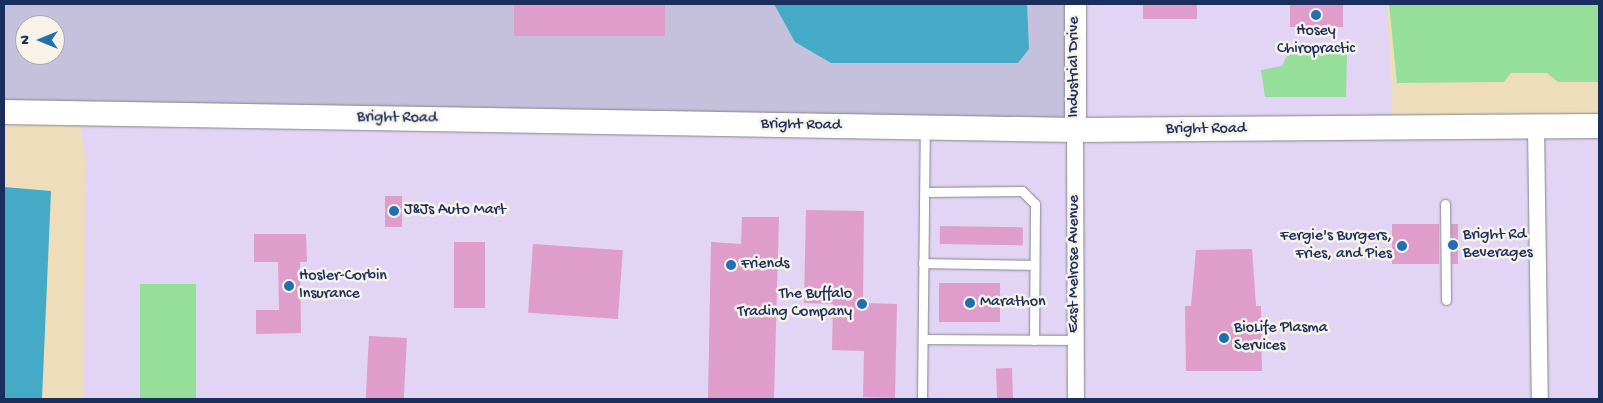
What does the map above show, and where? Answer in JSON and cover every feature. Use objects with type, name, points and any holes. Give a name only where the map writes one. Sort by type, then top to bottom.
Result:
[{"type":"main road","name":"Bright Road","points":[[4,112],[1074,130],[1599,126]]},
{"type":"street","name":"Industrial Drive","points":[[1074,130],[1075,4]]},
{"type":"street","points":[[1536,127],[1540,399]]},
{"type":"street","name":"East Melrose Avenue","points":[[1074,130],[1076,399]]},
{"type":"lane","points":[[922,399],[925,128]]},
{"type":"lane","points":[[925,192],[1022,191],[1035,204],[1034,340]]},
{"type":"lane","points":[[1445,204],[1446,300]]},
{"type":"lane","points":[[923,263],[1034,265]]},
{"type":"lane","points":[[923,339],[1076,340]]},
{"type":"shaded area","points":[[4,4],[1076,4],[1075,130],[4,116]]},
{"type":"shaded area","points":[[1075,4],[1387,4],[1393,128],[1599,126],[1599,399],[84,399],[85,158],[79,113]]},
{"type":"green space","points":[[1389,4],[1599,4],[1599,82],[1558,82],[1547,73],[1511,73],[1504,82],[1397,83]]},
{"type":"green space","points":[[1309,45],[1339,47],[1347,55],[1346,97],[1265,97],[1261,70],[1282,66],[1291,48]]},
{"type":"green space","points":[[140,284],[196,284],[196,399],[140,399]]},
{"type":"water","points":[[774,4],[1027,4],[1029,49],[1018,63],[831,63],[795,42]]},
{"type":"water","points":[[4,187],[51,191],[42,399],[4,399]]},
{"type":"building","points":[[514,4],[665,4],[665,36],[514,36]]},
{"type":"building","points":[[1143,4],[1197,4],[1197,19],[1143,19]]},
{"type":"building","name":"Hosey Chiropractic","points":[[1290,4],[1343,4],[1343,27],[1290,27]]},
{"type":"building","name":"J&Js Auto Mart","points":[[385,196],[402,196],[402,227],[385,227]]},
{"type":"building","name":"The Buffalo Trading Company","points":[[806,210],[864,211],[863,303],[897,304],[895,398],[863,397],[864,351],[832,350],[833,304],[804,303]]},
{"type":"building","points":[[742,217],[779,217],[774,399],[708,399],[711,242],[741,244]]},
{"type":"building","points":[[1392,224],[1439,224],[1439,264],[1392,264]]},
{"type":"building","points":[[1451,224],[1458,224],[1458,264],[1452,264]]},
{"type":"building","name":"Marathon","points":[[940,226],[1023,227],[1023,245],[940,244]]},
{"type":"building","name":"Hosler-Corbin Insurance","points":[[254,234],[306,234],[307,262],[300,262],[301,333],[256,334],[256,310],[279,310],[278,262],[254,262]]},
{"type":"building","points":[[454,242],[485,242],[485,308],[454,308]]},
{"type":"building","points":[[533,244],[623,250],[618,319],[528,313]]},
{"type":"building","name":"BioLife Plasma Services","points":[[1252,249],[1256,306],[1261,306],[1262,371],[1186,371],[1185,306],[1191,306],[1196,250]]},
{"type":"building","name":"Marathon","points":[[939,283],[1000,283],[1000,322],[939,322]]},
{"type":"building","points":[[369,336],[407,338],[404,399],[366,399]]},
{"type":"building","points":[[1012,368],[1013,399],[997,399],[996,369]]},
{"type":"place","name":"Hosey Chiropractic","points":[[1316,15]]},
{"type":"place","name":"J&Js Auto Mart","points":[[394,211]]},
{"type":"place","name":"Bright Rd Beverages","points":[[1453,245]]},
{"type":"place","name":"Fergie's Burgers, Fries, and Pies","points":[[1402,246]]},
{"type":"place","name":"Friends","points":[[731,265]]},
{"type":"place","name":"Hosler-Corbin Insurance","points":[[289,286]]},
{"type":"place","name":"Marathon","points":[[970,303]]},
{"type":"place","name":"The Buffalo Trading Company","points":[[862,304]]},
{"type":"place","name":"BioLife Plasma Services","points":[[1224,338]]}]
